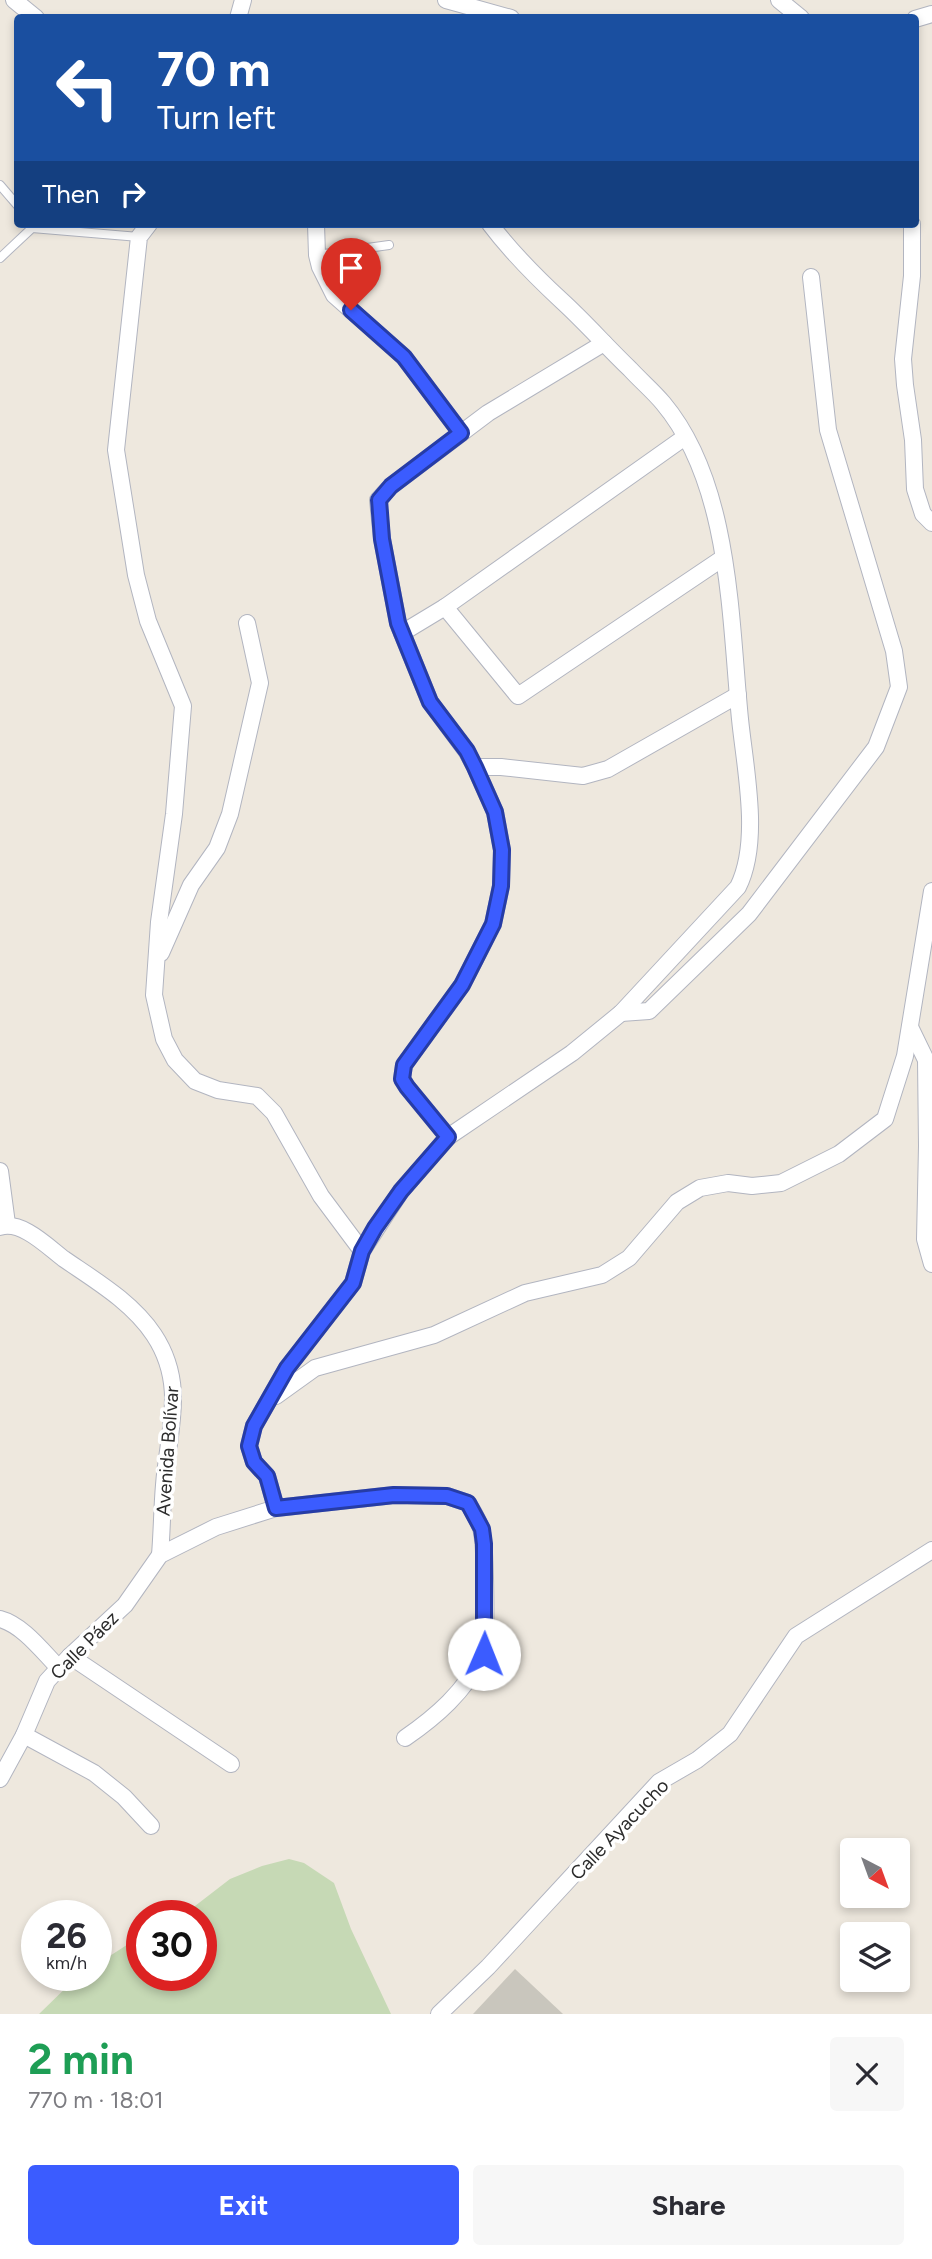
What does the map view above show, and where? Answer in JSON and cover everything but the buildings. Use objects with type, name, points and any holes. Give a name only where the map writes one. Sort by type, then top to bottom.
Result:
[{"type":"street","points":[[14,0],[31,14]]},
{"type":"street","points":[[446,0],[497,14]]},
{"type":"street","points":[[779,0],[796,14]]},
{"type":"street","points":[[316,228],[320,267],[334,295],[404,357],[461,433]]},
{"type":"street","points":[[276,1508],[267,1476],[254,1462],[249,1446],[254,1426],[287,1368],[353,1283],[362,1251],[401,1191],[448,1137],[572,1053],[621,1013],[738,887],[746,871],[750,820],[723,558],[714,505],[700,469],[664,404],[563,302],[540,283],[493,228]]},
{"type":"street","points":[[912,228],[912,276],[903,359],[913,440],[915,489],[923,514],[932,523]]},
{"type":"street","points":[[144,230],[116,450],[129,539],[148,621],[183,706],[174,814],[156,964],[155,995],[164,1039],[175,1060],[195,1081],[218,1090],[257,1096],[274,1113],[321,1196],[362,1251]]},
{"type":"street","points":[[621,1013],[649,1012],[749,914],[876,747],[899,687],[894,651],[828,430],[811,277]]},
{"type":"street","points":[[448,1137],[402,1079],[404,1065],[462,985],[493,924],[501,886],[502,850],[495,812],[475,767],[467,751],[430,702],[402,633],[382,539],[379,500],[391,486],[488,413],[604,344]]},
{"type":"street","points":[[402,633],[445,607],[685,438]]},
{"type":"street","points":[[445,607],[518,696],[723,558]]},
{"type":"street","points":[[156,964],[191,885],[217,848],[230,814],[260,683],[247,624]]},
{"type":"street","points":[[475,767],[501,767],[583,776],[608,769],[738,695]]},
{"type":"street","points":[[271,1399],[315,1367],[434,1335],[525,1293],[602,1275],[629,1258],[677,1202],[700,1188],[728,1183],[752,1186],[781,1183],[839,1154],[885,1119],[905,1056],[932,891]]},
{"type":"street","points":[[910,1027],[926,1060],[925,1240],[932,1264]]},
{"type":"street","points":[[0,1171],[4,1226]]},
{"type":"street","name":"Avenida Bolívar","points":[[4,1226],[26,1231],[115,1295],[154,1334],[170,1366],[174,1391],[173,1423],[164,1484],[160,1555]]},
{"type":"street","points":[[160,1555],[216,1527],[276,1508],[394,1495],[447,1496],[468,1503],[482,1529],[484,1654],[460,1691],[433,1719],[405,1738]]},
{"type":"street","name":"Calle Ayacucho","points":[[439,2014],[488,1967],[659,1782],[697,1760],[730,1734],[796,1636],[932,1550]]},
{"type":"street","name":"Calle Páez","points":[[0,1779],[24,1735],[47,1681],[125,1605],[160,1555]]},
{"type":"street","points":[[0,1619],[231,1764]]},
{"type":"street","points":[[24,1735],[94,1773],[124,1797],[152,1825]]},
{"type":"lane","points":[[0,185],[14,201]]},
{"type":"lane","points":[[0,258],[29,228]]},
{"type":"lane","points":[[88,228],[144,230]]},
{"type":"lane","points":[[317,255],[389,244]]},
{"type":"green space","points":[[289,1859],[304,1863],[334,1883],[351,1929],[391,2014],[39,2014],[63,1991],[112,1991],[112,1955],[126,1945],[126,1991],[217,1991],[217,1900],[203,1900],[230,1879]]},
{"type":"route","points":[[351,310],[404,357],[461,433],[391,486],[379,500],[382,539],[398,623],[430,702],[467,751],[495,812],[502,850],[501,886],[493,924],[462,985],[404,1065],[402,1079],[448,1137],[401,1191],[375,1228],[362,1251],[353,1283],[287,1368],[254,1426],[249,1446],[254,1462],[267,1476],[276,1508],[351,1502],[394,1495],[447,1496],[468,1503],[482,1529],[484,1544],[484,1654]]}]
